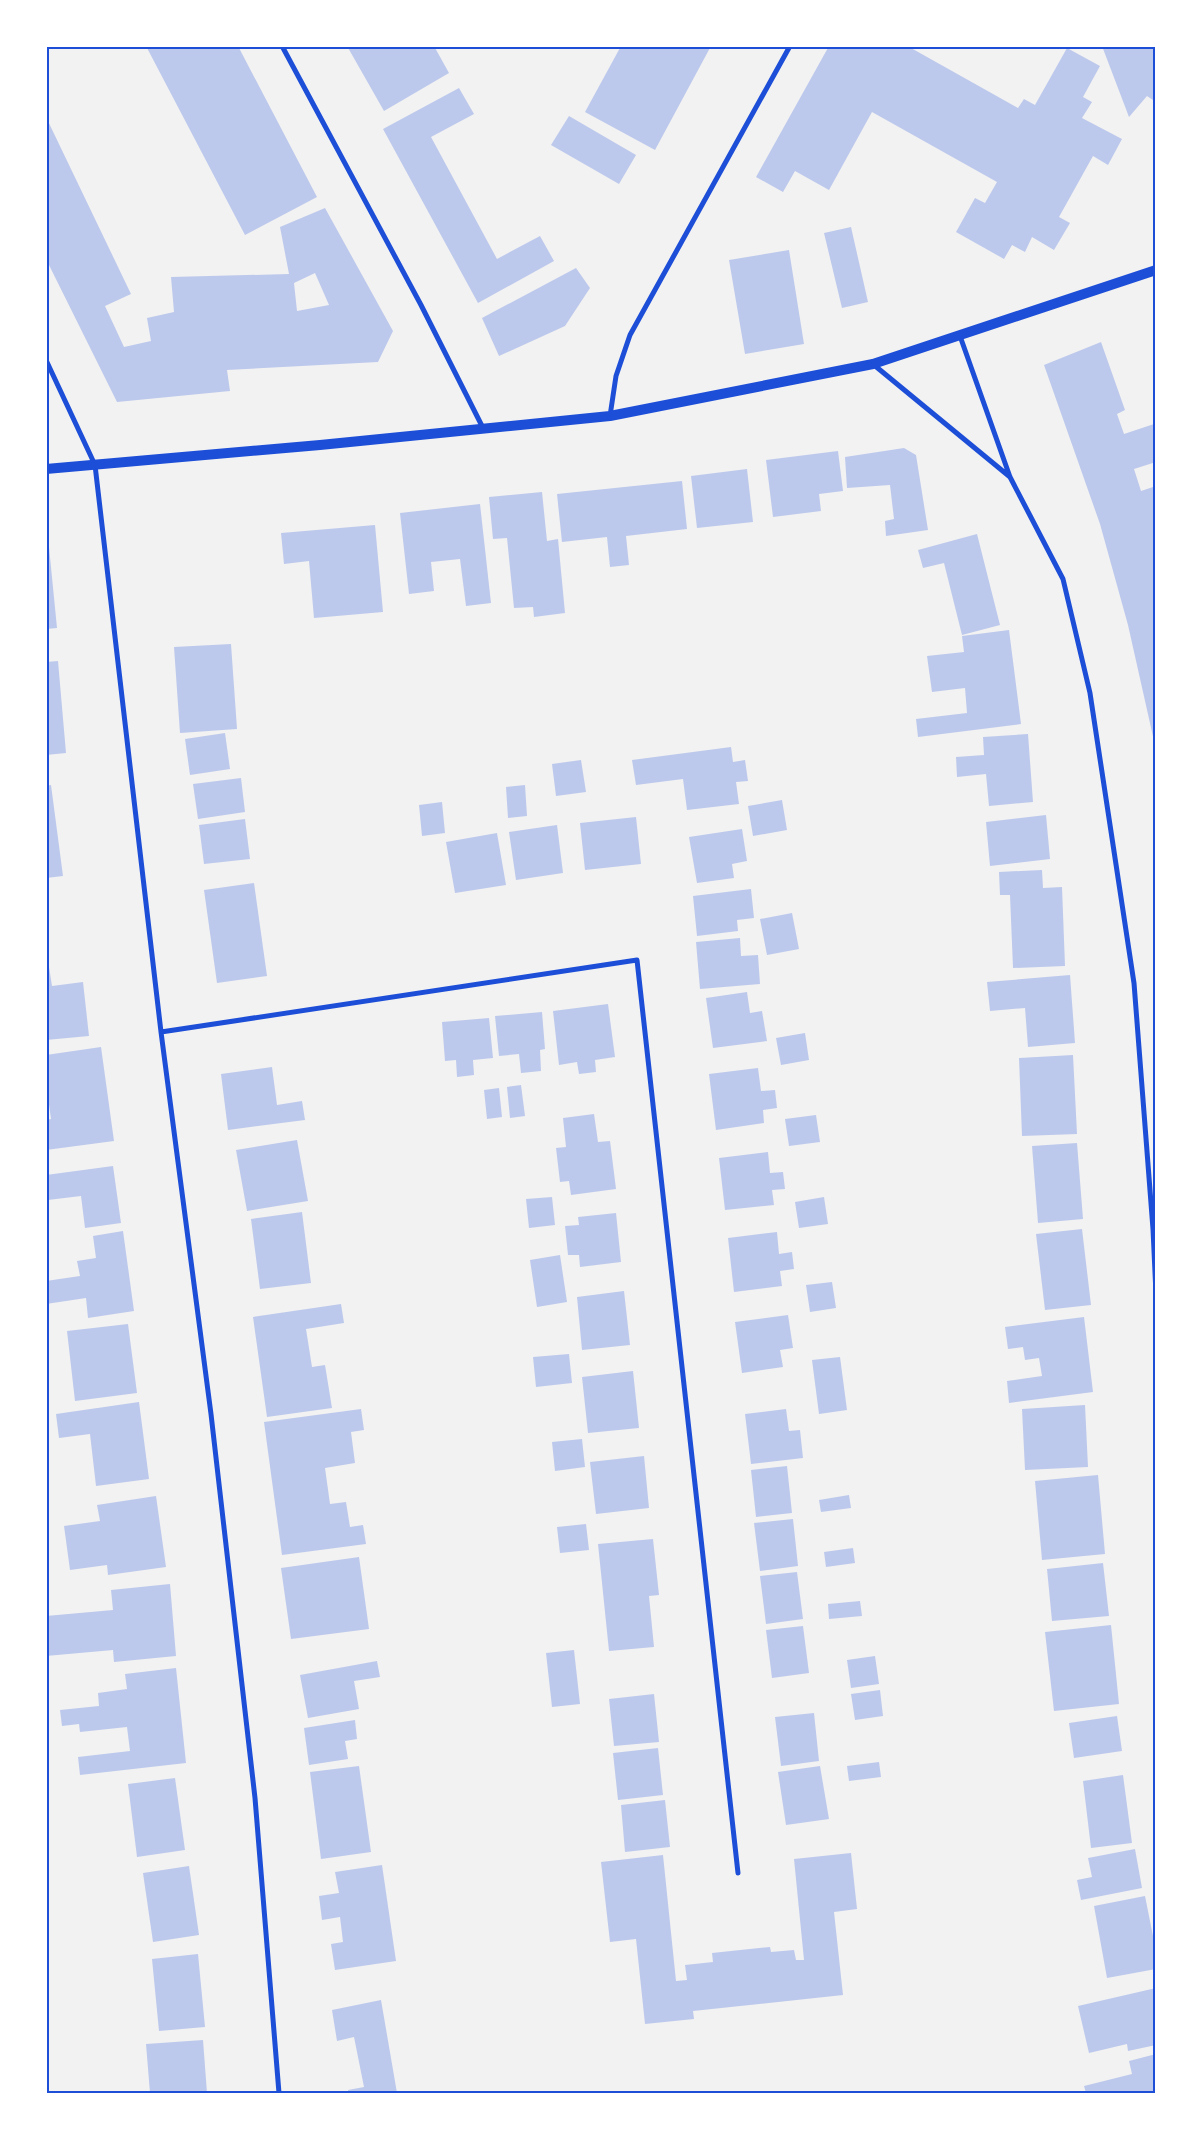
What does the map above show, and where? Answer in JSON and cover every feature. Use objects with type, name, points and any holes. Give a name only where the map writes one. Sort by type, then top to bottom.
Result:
[{"type":"main road","points":[[46,469],[610,416],[873,364],[1156,270]]},
{"type":"street","points":[[282,46],[422,305],[483,428]]},
{"type":"street","points":[[610,416],[616,376],[630,335],[790,46]]},
{"type":"street","points":[[960,336],[1010,477],[1064,579],[1090,692],[1134,982],[1153,1229],[1156,1294]]},
{"type":"street","points":[[46,360],[95,465],[161,1032],[211,1414],[255,1798],[279,2093]]},
{"type":"street","points":[[873,364],[1010,477]]},
{"type":"street","points":[[161,1032],[637,960],[738,1873]]},
{"type":"building","points":[[146,46],[238,46],[317,197],[245,235]]},
{"type":"building","points":[[347,46],[434,46],[449,73],[384,111]]},
{"type":"building","points":[[621,46],[711,46],[655,150],[585,112]]},
{"type":"building","points":[[829,46],[912,46],[911,48],[1018,108],[1024,99],[1035,105],[1067,48],[1100,66],[1083,97],[1092,102],[1082,118],[1122,139],[1108,165],[1093,156],[1059,217],[1070,223],[1054,250],[1032,237],[1025,252],[1012,245],[1004,259],[956,232],[975,198],[985,203],[997,182],[872,112],[829,190],[795,171],[783,192],[756,177]]},
{"type":"building","points":[[1102,46],[1156,46],[1156,102],[1147,96],[1129,117]]},
{"type":"building","points":[[459,88],[474,114],[431,137],[497,259],[540,236],[554,261],[478,303],[383,129]]},
{"type":"building","points":[[569,116],[636,155],[619,184],[551,145]]},
{"type":"building","points":[[46,117],[131,294],[105,306],[124,347],[151,341],[147,318],[174,312],[171,277],[289,274],[280,227],[325,208],[393,331],[378,362],[227,370],[230,391],[117,402],[46,259]],"holes":[[[315,273],[329,305],[297,311],[294,283]]]},
{"type":"building","points":[[851,227],[868,302],[842,308],[824,233]]},
{"type":"building","points":[[789,250],[804,344],[745,354],[729,260]]},
{"type":"building","points":[[576,268],[590,288],[565,326],[499,356],[482,318]]},
{"type":"building","points":[[1101,342],[1125,410],[1117,414],[1124,434],[1154,424],[1156,427],[1156,462],[1134,469],[1141,491],[1156,486],[1156,750],[1128,625],[1100,524],[1044,365]]},
{"type":"building","points":[[904,448],[916,455],[928,530],[886,536],[885,521],[894,519],[890,485],[847,488],[845,457]]},
{"type":"building","points":[[838,451],[843,491],[819,494],[821,511],[773,517],[766,460]]},
{"type":"building","points":[[747,469],[753,522],[697,528],[691,476]]},
{"type":"building","points":[[682,481],[687,529],[626,536],[629,565],[610,567],[607,537],[562,542],[557,494]]},
{"type":"building","points":[[542,492],[547,541],[558,539],[565,613],[534,617],[533,607],[514,608],[507,538],[493,539],[489,497]]},
{"type":"building","points":[[480,504],[491,603],[466,606],[460,559],[431,562],[434,591],[409,594],[400,513]]},
{"type":"building","points":[[375,525],[383,612],[314,618],[309,561],[284,564],[281,533]]},
{"type":"building","points":[[977,534],[1000,625],[962,635],[944,563],[923,568],[918,550]]},
{"type":"building","points":[[49,547],[57,628],[46,629],[46,548]]},
{"type":"building","points":[[1009,630],[1021,724],[918,737],[916,719],[967,713],[965,688],[932,692],[927,656],[964,652],[962,636]]},
{"type":"building","points":[[231,644],[237,729],[180,733],[174,647]]},
{"type":"building","points":[[58,661],[66,753],[46,755],[46,662]]},
{"type":"building","points":[[225,733],[230,769],[190,775],[185,739]]},
{"type":"building","points":[[1028,734],[1033,802],[989,806],[986,774],[957,777],[956,757],[984,755],[983,737]]},
{"type":"building","points":[[731,747],[733,762],[745,760],[748,781],[736,782],[739,804],[687,810],[683,779],[636,785],[632,760]]},
{"type":"building","points":[[581,760],[586,792],[556,796],[552,764]]},
{"type":"building","points":[[241,778],[245,812],[198,819],[193,784]]},
{"type":"building","points":[[51,785],[63,876],[46,878],[46,786]]},
{"type":"building","points":[[525,785],[527,816],[508,818],[506,787]]},
{"type":"building","points":[[782,800],[787,830],[753,836],[748,806]]},
{"type":"building","points":[[442,802],[445,833],[422,836],[419,805]]},
{"type":"building","points":[[1046,815],[1050,859],[990,866],[986,822]]},
{"type":"building","points":[[636,817],[641,864],[585,870],[580,823]]},
{"type":"building","points":[[245,819],[250,859],[204,864],[199,825]]},
{"type":"building","points":[[557,825],[563,873],[516,880],[509,832]]},
{"type":"building","points":[[742,829],[747,861],[732,864],[734,878],[697,883],[689,837]]},
{"type":"building","points":[[497,833],[506,885],[455,893],[446,842]]},
{"type":"building","points":[[1042,870],[1043,888],[1062,887],[1065,966],[1013,968],[1010,895],[1000,895],[999,872]]},
{"type":"building","points":[[254,883],[267,976],[217,983],[204,890]]},
{"type":"building","points":[[751,889],[754,918],[737,920],[738,931],[697,936],[693,896]]},
{"type":"building","points":[[792,913],[799,949],[767,955],[760,919]]},
{"type":"building","points":[[740,938],[741,956],[758,955],[760,984],[700,989],[696,942]]},
{"type":"building","points":[[46,948],[52,986],[83,982],[89,1036],[46,1040]]},
{"type":"building","points":[[1070,975],[1075,1043],[1028,1047],[1025,1008],[990,1011],[987,982]]},
{"type":"building","points":[[747,992],[750,1013],[762,1011],[767,1041],[713,1048],[706,998]]},
{"type":"building","points":[[608,1004],[615,1057],[595,1060],[596,1072],[579,1074],[577,1062],[559,1065],[553,1011]]},
{"type":"building","points":[[542,1012],[545,1049],[540,1050],[541,1071],[521,1073],[519,1054],[499,1056],[495,1016]]},
{"type":"building","points":[[489,1018],[493,1058],[473,1060],[474,1075],[457,1077],[456,1060],[445,1061],[442,1022]]},
{"type":"building","points":[[805,1033],[809,1060],[781,1065],[776,1038]]},
{"type":"building","points":[[101,1047],[114,1141],[46,1150],[46,1120],[51,1119],[46,1083],[46,1055]]},
{"type":"building","points":[[1073,1055],[1077,1134],[1022,1136],[1019,1058]]},
{"type":"building","points":[[272,1067],[277,1105],[302,1101],[305,1120],[228,1130],[221,1074]]},
{"type":"building","points":[[758,1068],[761,1091],[775,1090],[777,1108],[763,1110],[764,1123],[716,1130],[709,1074]]},
{"type":"building","points":[[521,1085],[525,1116],[510,1118],[507,1087]]},
{"type":"building","points":[[499,1088],[502,1117],[487,1119],[484,1090]]},
{"type":"building","points":[[594,1114],[598,1142],[610,1141],[616,1189],[571,1195],[569,1181],[560,1182],[556,1148],[566,1147],[563,1118]]},
{"type":"building","points":[[816,1115],[820,1142],[789,1146],[785,1119]]},
{"type":"building","points":[[297,1140],[308,1201],[247,1211],[236,1150]]},
{"type":"building","points":[[1077,1143],[1083,1219],[1038,1223],[1032,1146]]},
{"type":"building","points":[[768,1152],[770,1173],[783,1172],[785,1189],[772,1190],[774,1205],[725,1210],[719,1158]]},
{"type":"building","points":[[113,1166],[121,1223],[85,1228],[81,1196],[48,1200],[46,1175]]},
{"type":"building","points":[[552,1197],[555,1225],[529,1228],[526,1199]]},
{"type":"building","points":[[824,1197],[828,1224],[799,1228],[795,1202]]},
{"type":"building","points":[[302,1212],[311,1283],[260,1289],[251,1219]]},
{"type":"building","points":[[616,1213],[621,1262],[580,1267],[579,1255],[568,1255],[565,1226],[579,1225],[578,1217]]},
{"type":"building","points":[[1082,1229],[1091,1305],[1045,1310],[1036,1234]]},
{"type":"building","points":[[123,1231],[134,1311],[88,1318],[86,1298],[46,1304],[46,1281],[80,1276],[77,1261],[96,1258],[93,1236]]},
{"type":"building","points":[[777,1232],[779,1254],[792,1252],[794,1269],[780,1271],[782,1286],[734,1292],[728,1238]]},
{"type":"building","points":[[560,1255],[567,1302],[537,1307],[530,1260]]},
{"type":"building","points":[[832,1282],[836,1308],[810,1312],[806,1285]]},
{"type":"building","points":[[624,1291],[630,1345],[582,1350],[577,1297]]},
{"type":"building","points":[[341,1304],[344,1323],[306,1329],[312,1367],[325,1365],[332,1408],[267,1417],[253,1317]]},
{"type":"building","points":[[788,1315],[793,1348],[780,1350],[783,1367],[742,1373],[735,1322]]},
{"type":"building","points":[[1084,1317],[1093,1392],[1009,1403],[1007,1381],[1042,1376],[1039,1358],[1025,1360],[1023,1347],[1008,1349],[1005,1327]]},
{"type":"building","points":[[128,1324],[137,1393],[75,1401],[67,1331]]},
{"type":"building","points":[[569,1354],[572,1383],[536,1387],[533,1357]]},
{"type":"building","points":[[840,1357],[847,1410],[819,1414],[812,1360]]},
{"type":"building","points":[[633,1371],[639,1428],[588,1433],[582,1377]]},
{"type":"building","points":[[139,1402],[149,1479],[96,1486],[90,1434],[59,1438],[56,1414]]},
{"type":"building","points":[[1085,1405],[1088,1467],[1025,1470],[1022,1409]]},
{"type":"building","points":[[361,1409],[364,1430],[351,1432],[355,1463],[325,1468],[330,1504],[346,1502],[350,1527],[363,1525],[366,1544],[282,1555],[264,1422]]},
{"type":"building","points":[[786,1409],[789,1431],[800,1430],[803,1458],[751,1464],[745,1414]]},
{"type":"building","points":[[582,1439],[585,1467],[555,1471],[552,1442]]},
{"type":"building","points":[[644,1456],[649,1508],[596,1514],[590,1462]]},
{"type":"building","points":[[787,1466],[792,1513],[756,1517],[751,1470]]},
{"type":"building","points":[[1098,1475],[1105,1554],[1042,1560],[1035,1481]]},
{"type":"building","points":[[849,1495],[851,1508],[821,1512],[819,1500]]},
{"type":"building","points":[[156,1496],[166,1567],[108,1575],[107,1565],[70,1570],[64,1526],[100,1521],[97,1505]]},
{"type":"building","points":[[793,1519],[798,1566],[760,1571],[754,1523]]},
{"type":"building","points":[[586,1524],[589,1550],[560,1553],[557,1527]]},
{"type":"building","points":[[653,1539],[659,1595],[649,1596],[654,1647],[609,1651],[598,1544]]},
{"type":"building","points":[[853,1548],[855,1563],[826,1567],[824,1552]]},
{"type":"building","points":[[359,1557],[369,1629],[291,1639],[281,1568]]},
{"type":"building","points":[[1103,1563],[1109,1616],[1052,1621],[1047,1569]]},
{"type":"building","points":[[797,1572],[803,1619],[766,1624],[760,1576]]},
{"type":"building","points":[[170,1584],[176,1656],[114,1662],[113,1650],[46,1656],[46,1616],[113,1610],[111,1590]]},
{"type":"building","points":[[860,1601],[862,1616],[829,1619],[828,1604]]},
{"type":"building","points":[[1111,1625],[1119,1704],[1054,1711],[1045,1632]]},
{"type":"building","points":[[803,1626],[809,1673],[772,1678],[766,1630]]},
{"type":"building","points":[[574,1650],[580,1704],[552,1707],[546,1653]]},
{"type":"building","points":[[875,1656],[879,1684],[851,1688],[847,1660]]},
{"type":"building","points":[[377,1661],[380,1677],[354,1681],[359,1709],[308,1718],[300,1675]]},
{"type":"building","points":[[176,1668],[186,1763],[80,1775],[78,1757],[130,1751],[127,1727],[80,1732],[79,1724],[62,1726],[60,1710],[99,1706],[98,1693],[127,1689],[125,1674]]},
{"type":"building","points":[[880,1690],[883,1716],[855,1720],[851,1694]]},
{"type":"building","points":[[654,1694],[659,1742],[614,1746],[609,1699]]},
{"type":"building","points":[[814,1713],[819,1761],[781,1766],[775,1717]]},
{"type":"building","points":[[1117,1716],[1122,1751],[1074,1758],[1069,1723]]},
{"type":"building","points":[[355,1720],[357,1739],[345,1741],[348,1759],[309,1765],[304,1728]]},
{"type":"building","points":[[658,1748],[663,1795],[618,1800],[613,1753]]},
{"type":"building","points":[[879,1762],[881,1777],[849,1781],[847,1766]]},
{"type":"building","points":[[359,1766],[371,1852],[321,1859],[310,1772]]},
{"type":"building","points":[[820,1766],[829,1819],[786,1825],[778,1772]]},
{"type":"building","points":[[1123,1775],[1132,1843],[1091,1848],[1083,1781]]},
{"type":"building","points":[[175,1778],[185,1850],[137,1857],[128,1784]]},
{"type":"building","points":[[665,1800],[670,1847],[625,1852],[621,1805]]},
{"type":"building","points":[[1135,1849],[1142,1888],[1081,1900],[1077,1880],[1092,1877],[1088,1858]]},
{"type":"building","points":[[851,1853],[857,1909],[834,1912],[843,1995],[693,2011],[694,2019],[645,2024],[636,1939],[610,1942],[601,1862],[663,1855],[676,1981],[687,1980],[685,1965],[713,1962],[712,1953],[770,1947],[771,1952],[794,1950],[796,1960],[804,1960],[794,1859]]},
{"type":"building","points":[[382,1865],[396,1961],[335,1970],[331,1944],[343,1942],[340,1917],[322,1920],[319,1896],[339,1893],[335,1872]]},
{"type":"building","points":[[189,1866],[199,1935],[153,1942],[143,1873]]},
{"type":"building","points":[[1145,1896],[1156,1951],[1156,1969],[1107,1978],[1094,1906]]},
{"type":"building","points":[[198,1954],[205,2027],[159,2031],[152,1959]]},
{"type":"building","points":[[1156,1988],[1156,2045],[1128,2051],[1127,2044],[1089,2053],[1078,2006]]},
{"type":"building","points":[[381,2000],[397,2093],[349,2093],[348,2090],[364,2087],[354,2037],[337,2041],[332,2010]]},
{"type":"building","points":[[203,2040],[207,2093],[150,2093],[146,2044]]},
{"type":"building","points":[[1156,2054],[1156,2093],[1086,2093],[1084,2086],[1132,2074],[1129,2061]]}]
